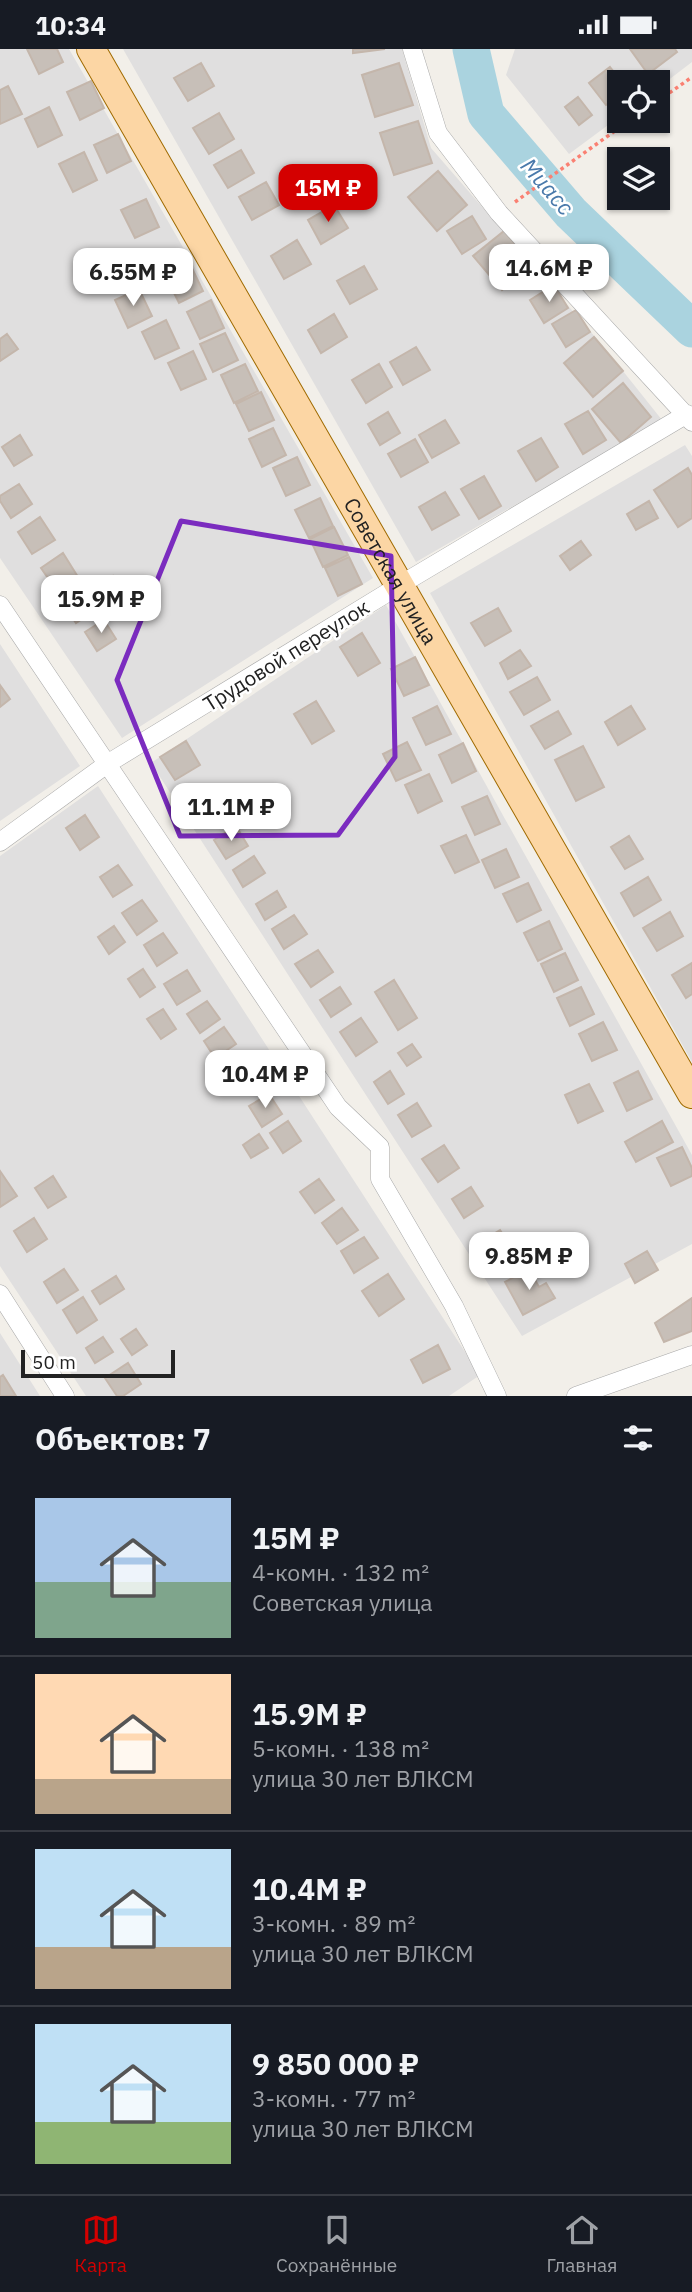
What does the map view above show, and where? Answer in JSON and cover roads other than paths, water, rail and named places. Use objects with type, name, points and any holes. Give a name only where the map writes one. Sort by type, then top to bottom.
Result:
[{"type":"main road","name":"Советская улица","points":[[91,49],[692,1094]]},
{"type":"street","points":[[412,49],[438,133],[499,213],[689,418]]},
{"type":"street","name":"Трудовой переулок","points":[[0,842],[107,764],[400,585],[689,418]]},
{"type":"street","points":[[0,605],[338,1107],[380,1147],[380,1179],[454,1306],[496,1396]]},
{"type":"street","points":[[0,1294],[65,1396]]},
{"type":"street","points":[[576,1396],[692,1355]]},
{"type":"waterway","name":"Миасс","points":[[471,49],[486,114],[571,213],[692,329]]}]
